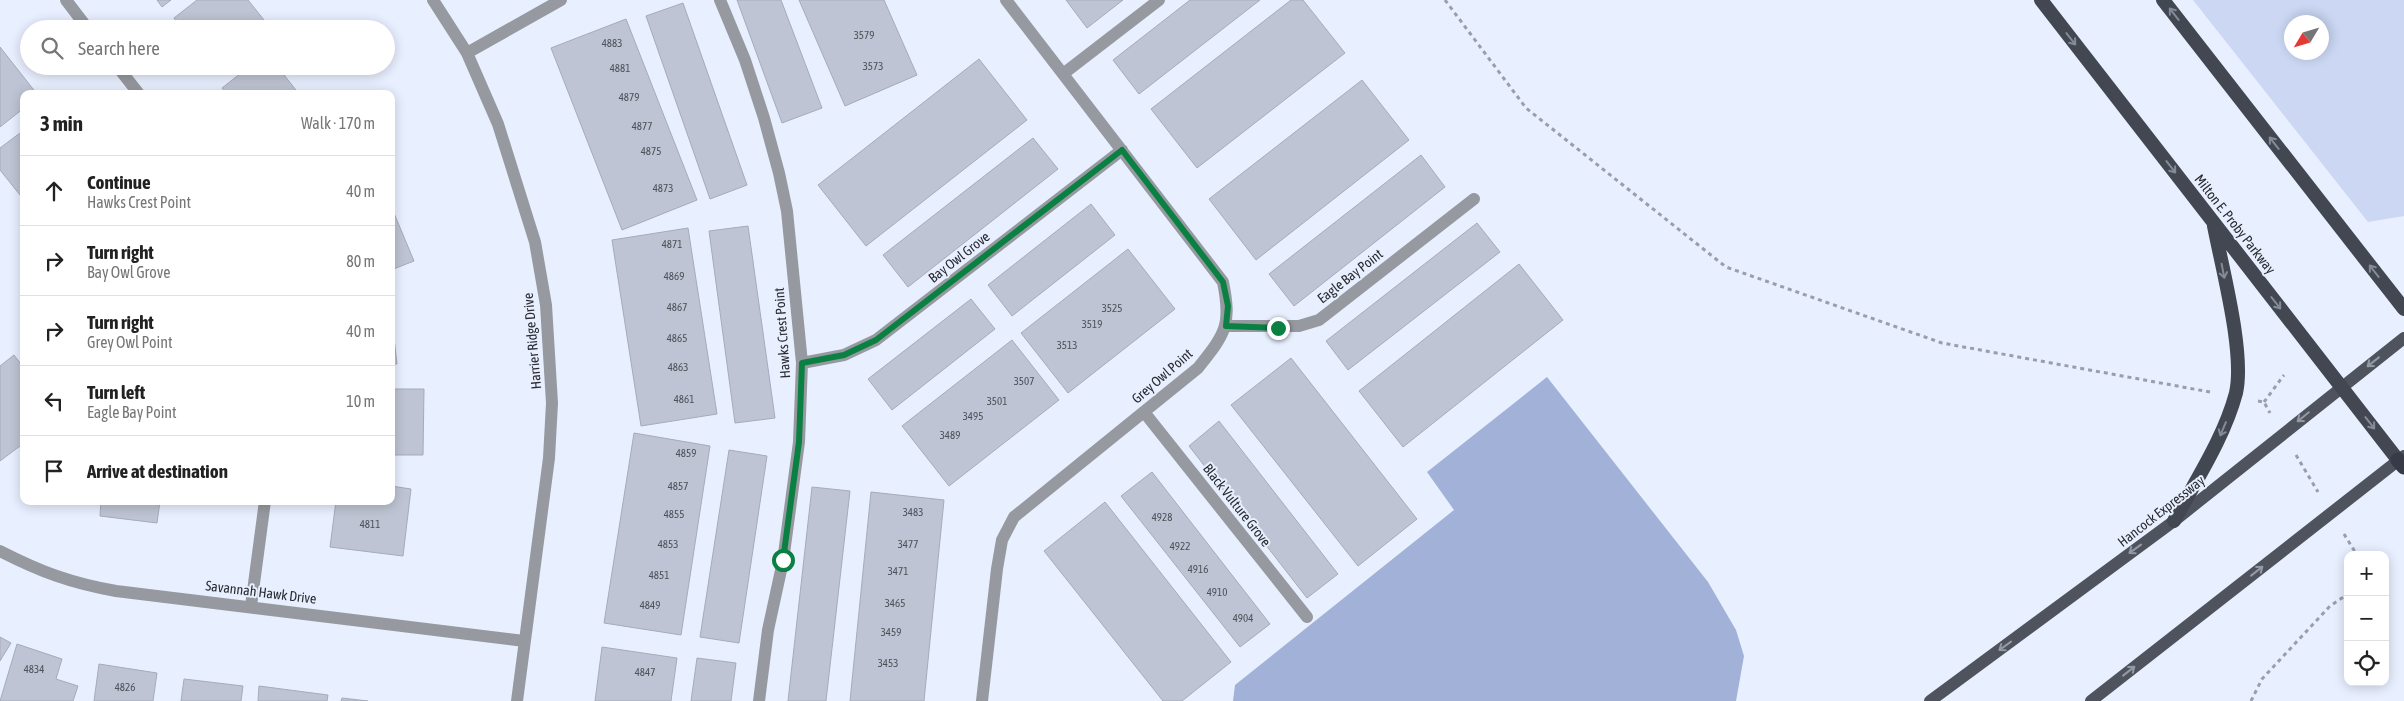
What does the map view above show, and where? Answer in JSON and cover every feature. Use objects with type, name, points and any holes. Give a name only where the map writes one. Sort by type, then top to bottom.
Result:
[{"type":"highway","name":"Milton E. Proby Parkway","points":[[2042,0],[2341,386],[2402,461]]},
{"type":"highway","points":[[2163,0],[2404,309]]},
{"type":"highway","points":[[2174,520],[2223,431],[2236,390],[2237,347],[2214,223]]},
{"type":"main road","name":"Hancock Expressway","points":[[1930,701],[2174,520],[2404,338]]},
{"type":"main road","points":[[2091,701],[2331,513],[2402,461]]},
{"type":"street","points":[[66,0],[81,20]]},
{"type":"street","name":"Harrier Ridge Drive","points":[[433,0],[467,52],[498,124],[535,242],[547,313],[552,403],[550,439],[517,701]]},
{"type":"street","points":[[467,52],[561,0]]},
{"type":"street","name":"Hawks Crest Point","points":[[720,0],[745,60],[779,173],[787,211],[802,363],[799,442],[783,560],[768,630],[759,701]]},
{"type":"street","name":"Grey Owl Point","points":[[982,701],[1002,540],[1014,517],[1198,368],[1216,346],[1226,326],[1228,306],[1223,282],[1006,0]]},
{"type":"street","points":[[1063,74],[1159,0]]},
{"type":"street","points":[[124,75],[136,90]]},
{"type":"street","name":"Bay Owl Grove","points":[[802,363],[844,355],[876,340],[1122,150]]},
{"type":"street","name":"Eagle Bay Point","points":[[1226,326],[1292,327],[1319,320],[1474,198]]},
{"type":"street","name":"Black Vulture Grove","points":[[1144,412],[1307,617]]},
{"type":"street","points":[[251,606],[264,505]]},
{"type":"street","name":"Savannah Hawk Drive","points":[[0,551],[34,569],[75,583],[116,591],[251,606],[524,641]]},
{"type":"path","points":[[1445,0],[1526,108],[1726,267],[1942,343],[2185,387]]},
{"type":"path","points":[[2264,402],[2284,376]]},
{"type":"path","points":[[2254,400],[2264,402],[2355,551]]},
{"type":"path","points":[[2251,701],[2262,679],[2330,606],[2345,596]]},
{"type":"shaded area","points":[[2193,0],[2404,0],[2404,216],[2368,222]]},
{"type":"shaded area","points":[[1547,377],[1708,582],[1736,630],[1744,656],[1736,701],[1233,701],[1235,685],[1454,510],[1427,472]]},
{"type":"building","points":[[157,0],[171,0],[162,7]]},
{"type":"building","points":[[197,0],[248,0],[264,20],[175,20],[174,18]]},
{"type":"building","points":[[737,0],[781,0],[822,108],[782,123]]},
{"type":"building","points":[[799,0],[884,0],[917,75],[845,106]]},
{"type":"building","points":[[1066,0],[1123,0],[1087,28]]},
{"type":"building","points":[[1190,0],[1260,0],[1139,94],[1113,60]]},
{"type":"building","points":[[1291,0],[1303,0],[1345,53],[1197,168],[1151,109]]},
{"type":"building","points":[[683,3],[747,185],[710,199],[646,16]]},
{"type":"building","points":[[626,19],[697,200],[622,230],[551,48]]},
{"type":"building","points":[[0,47],[20,72],[20,75],[22,75],[34,90],[20,90],[20,111],[0,127]]},
{"type":"building","points":[[979,59],[1027,120],[866,246],[818,185]]},
{"type":"building","points":[[239,75],[284,75],[296,90],[224,90],[222,88]]},
{"type":"building","points":[[1362,80],[1409,140],[1256,260],[1209,199]]},
{"type":"building","points":[[20,133],[20,195],[0,170],[0,148]]},
{"type":"building","points":[[1033,138],[1058,169],[908,287],[883,255]]},
{"type":"building","points":[[1421,155],[1445,187],[1294,306],[1269,274]]},
{"type":"building","points":[[1091,204],[1115,235],[1012,316],[988,285]]},
{"type":"building","points":[[395,216],[414,261],[395,268]]},
{"type":"building","points":[[1477,223],[1500,252],[1348,370],[1326,341]]},
{"type":"building","points":[[748,226],[775,418],[735,423],[709,231]]},
{"type":"building","points":[[688,228],[717,414],[641,426],[612,240]]},
{"type":"building","points":[[1128,249],[1175,309],[1068,393],[1021,333]]},
{"type":"building","points":[[1519,264],[1563,320],[1403,447],[1359,391]]},
{"type":"building","points":[[971,299],[995,329],[892,410],[868,379]]},
{"type":"building","points":[[1012,340],[1059,400],[949,486],[902,426]]},
{"type":"building","points":[[395,347],[397,364],[395,364]]},
{"type":"building","points":[[14,355],[20,363],[20,446],[0,461],[0,366]]},
{"type":"building","points":[[1291,358],[1417,519],[1358,566],[1231,405]]},
{"type":"building","points":[[395,389],[424,389],[423,455],[395,455]]},
{"type":"building","points":[[1219,421],[1338,574],[1307,598],[1189,446]]},
{"type":"building","points":[[634,433],[710,446],[681,635],[604,623]]},
{"type":"building","points":[[729,450],[767,456],[739,643],[700,637]]},
{"type":"building","points":[[1152,472],[1270,624],[1240,647],[1121,496]]},
{"type":"building","points":[[395,487],[411,489],[403,556],[330,547],[335,505],[395,505]]},
{"type":"building","points":[[812,487],[850,491],[826,701],[788,701]]},
{"type":"building","points":[[871,492],[944,500],[924,701],[850,701]]},
{"type":"building","points":[[1105,502],[1231,662],[1182,701],[1163,701],[1044,551]]},
{"type":"building","points":[[101,505],[159,505],[157,523],[100,516]]},
{"type":"building","points":[[0,637],[11,643],[0,661]]},
{"type":"building","points":[[17,644],[62,659],[56,679],[78,686],[73,701],[0,701]]},
{"type":"building","points":[[602,647],[677,658],[671,701],[595,701]]},
{"type":"building","points":[[697,658],[736,663],[731,701],[691,701]]},
{"type":"building","points":[[99,664],[157,673],[153,701],[94,701]]},
{"type":"building","points":[[184,679],[243,686],[241,701],[181,701]]},
{"type":"building","points":[[259,686],[328,695],[327,701],[258,701]]},
{"type":"building","points":[[342,698],[368,701],[341,701]]},
{"type":"route","points":[[783,560],[799,442],[802,363],[844,355],[876,340],[1122,150],[1223,282],[1228,306],[1226,326],[1278,328]]}]
